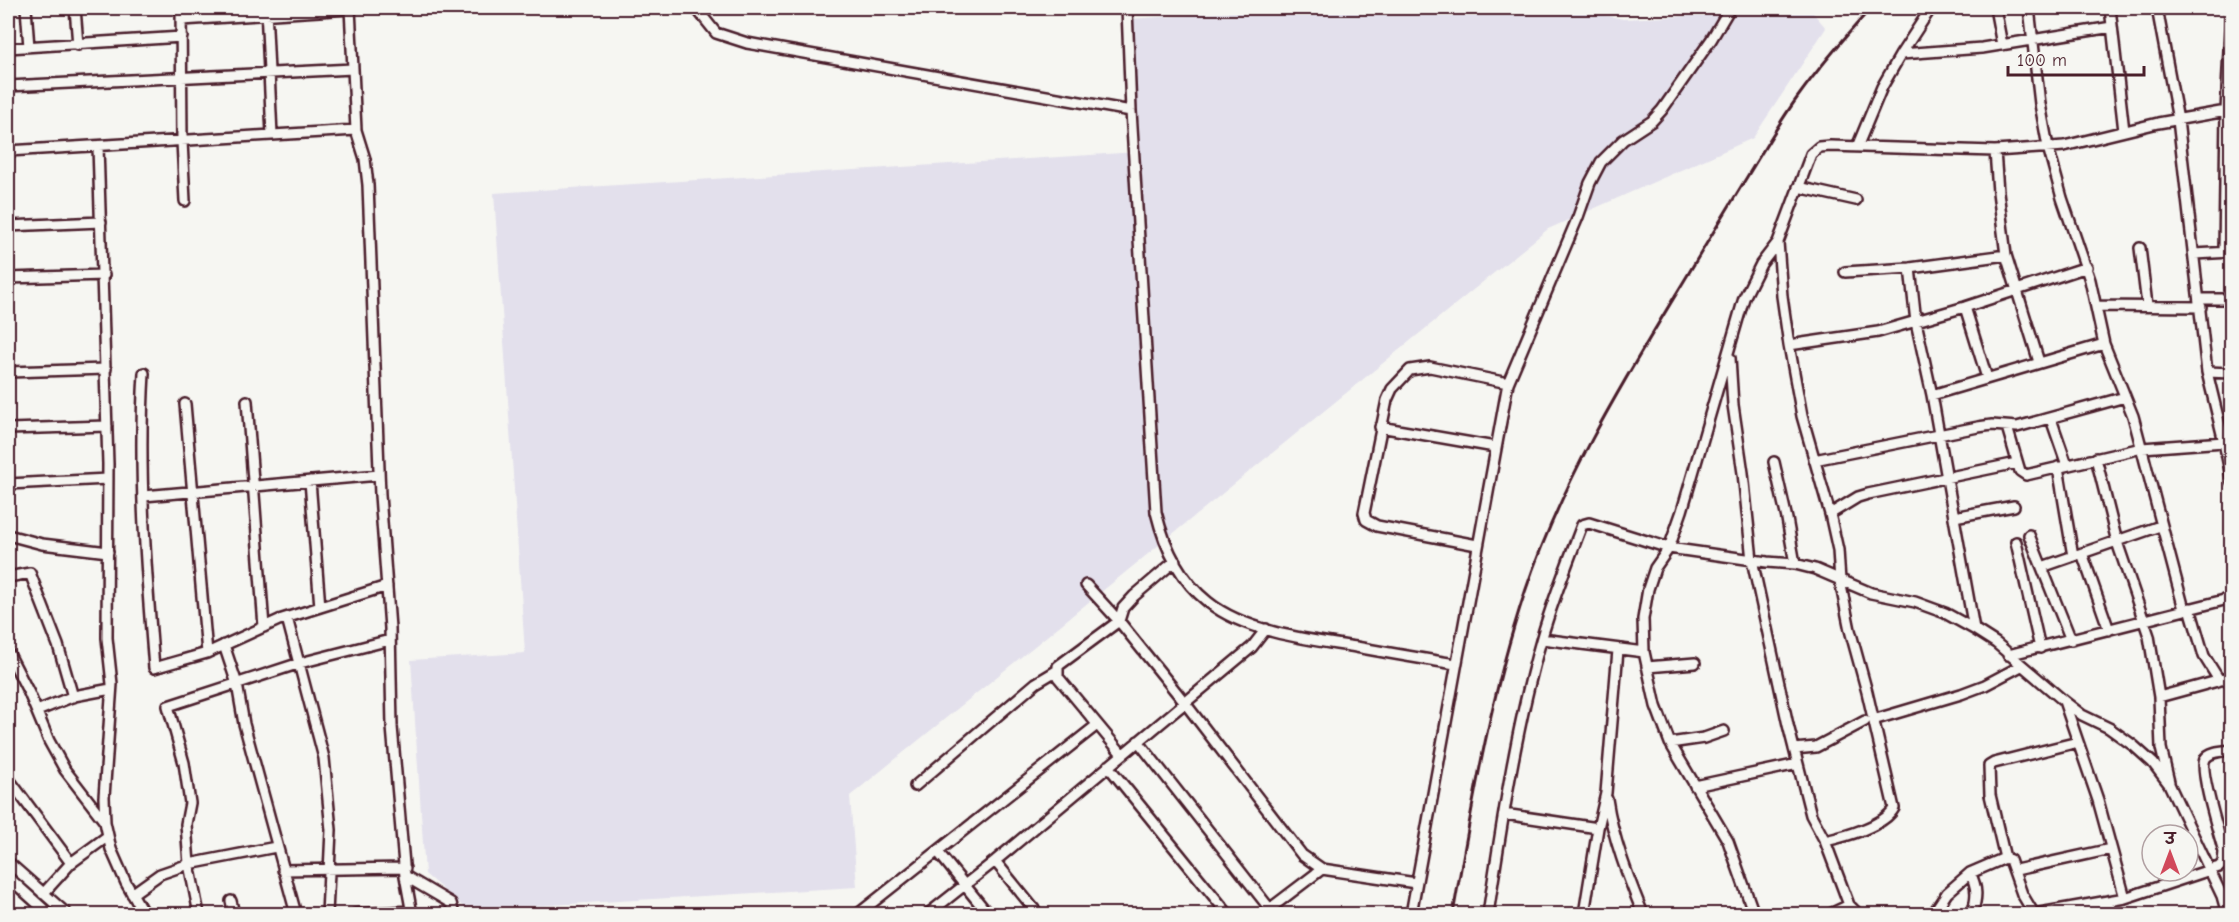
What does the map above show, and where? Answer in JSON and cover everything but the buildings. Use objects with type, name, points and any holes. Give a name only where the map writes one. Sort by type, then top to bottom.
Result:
[{"type":"street","points":[[26,8],[28,47]]},
{"type":"street","points":[[75,8],[78,45]]},
{"type":"street","points":[[181,8],[185,201]]},
{"type":"street","points":[[182,20],[267,11],[350,8],[357,130],[365,159],[368,185],[379,475],[390,640],[392,727],[405,872],[411,913],[356,915]]},
{"type":"street","points":[[696,8],[716,33],[747,43],[1131,111]]},
{"type":"street","points":[[1127,8],[1131,111],[1156,512],[1160,530],[1175,561],[1193,587],[1208,602],[1239,619],[1266,629],[1314,640],[1456,664]]},
{"type":"street","points":[[1411,915],[1508,383],[1590,183],[1601,162],[1623,140],[1652,121],[1662,110],[1711,40],[1730,8]]},
{"type":"street","points":[[1857,147],[1882,87],[1900,54],[1931,8]]},
{"type":"street","points":[[1995,8],[2002,45]]},
{"type":"street","points":[[2029,8],[2040,104],[2048,147],[2062,198],[2087,267],[2104,344],[2133,416],[2160,526],[2204,656],[2219,681]]},
{"type":"street","points":[[2110,8],[2124,131]]},
{"type":"street","points":[[2157,8],[2178,120],[2207,372],[2226,438],[2232,482]]},
{"type":"street","points":[[2194,254],[2228,252],[2231,8]]},
{"type":"street","points":[[267,11],[272,135]]},
{"type":"street","points":[[1900,54],[1956,51],[2112,27]]},
{"type":"street","points":[[8,48],[182,37]]},
{"type":"street","points":[[8,86],[353,69]]},
{"type":"street","points":[[1754,915],[1728,841],[1670,743],[1656,706],[1644,652],[1643,619],[1648,589],[1655,568],[1669,548],[1682,511],[1737,318],[1751,280],[1778,242],[1811,154],[1819,147],[1995,152],[2048,147],[2229,110]]},
{"type":"street","points":[[8,151],[357,130]]},
{"type":"street","points":[[98,146],[104,275],[108,479],[107,638],[111,689],[104,797],[105,822],[111,849],[144,915]]},
{"type":"street","points":[[1995,152],[2006,255],[2039,362]]},
{"type":"street","points":[[1798,187],[1856,200]]},
{"type":"street","points":[[8,226],[101,222]]},
{"type":"street","points":[[1778,242],[1778,265],[1789,345],[1802,416],[1830,514],[1838,550],[1840,581],[1869,721],[1894,808],[1891,813],[1872,825],[1825,841]]},
{"type":"street","points":[[2140,248],[2147,305]]},
{"type":"street","points":[[1845,272],[1910,268],[2006,255]]},
{"type":"street","points":[[1789,345],[1878,332],[1965,307],[2087,267]]},
{"type":"street","points":[[1910,268],[1916,322],[1932,395],[1974,629]]},
{"type":"street","points":[[8,278],[104,275]]},
{"type":"street","points":[[2097,306],[2200,303],[2232,299]]},
{"type":"street","points":[[1965,307],[1987,378]]},
{"type":"street","points":[[1932,395],[2104,344]]},
{"type":"street","points":[[1729,349],[1733,405],[1752,560],[1794,749],[1811,815],[1825,841],[1849,905],[1858,915]]},
{"type":"street","points":[[1477,545],[1377,526],[1366,520],[1364,513],[1380,428],[1392,389],[1410,370],[1430,366],[1508,383]]},
{"type":"street","points":[[8,372],[106,369]]},
{"type":"street","points":[[2207,372],[2232,373]]},
{"type":"street","points":[[144,373],[141,419],[147,586],[154,668],[207,652],[287,618],[387,586]]},
{"type":"street","points":[[1814,460],[1992,425],[2007,427],[2051,418],[2125,397]]},
{"type":"street","points":[[247,401],[264,627]]},
{"type":"street","points":[[185,404],[207,652]]},
{"type":"street","points":[[2051,418],[2063,466],[2078,555],[2109,630]]},
{"type":"street","points":[[8,429],[107,426]]},
{"type":"street","points":[[2007,427],[2020,471],[2026,475],[2142,448],[2226,438]]},
{"type":"street","points":[[1380,428],[1495,447]]},
{"type":"street","points":[[2096,458],[2117,542],[2144,620],[2159,697],[2160,736],[2169,784]]},
{"type":"street","points":[[1774,462],[1795,564]]},
{"type":"street","points":[[1830,514],[1858,497],[1868,494],[2017,463]]},
{"type":"street","points":[[144,496],[379,475]]},
{"type":"street","points":[[8,484],[108,479]]},
{"type":"street","points":[[310,482],[320,607]]},
{"type":"street","points":[[1954,517],[2014,506]]},
{"type":"street","points":[[1488,915],[1526,698],[1542,639],[1582,525],[1589,523],[1669,548],[1795,564],[1815,569],[1871,593],[1915,602],[1935,609],[1974,629],[1996,643],[2007,655],[2082,715],[2109,728],[2153,763],[2169,784],[2222,896],[2227,915]]},
{"type":"street","points":[[2042,567],[2160,526]]},
{"type":"street","points":[[8,535],[42,543],[108,552]]},
{"type":"street","points":[[2029,535],[2071,640]]},
{"type":"street","points":[[2016,542],[2040,648]]},
{"type":"street","points":[[915,786],[1036,683],[1056,671],[1058,666],[1119,621],[1124,608],[1134,596],[1175,561]]},
{"type":"street","points":[[8,577],[30,573],[58,645],[73,697]]},
{"type":"street","points":[[1086,585],[1119,621],[1185,703],[1291,844],[1310,862],[1322,869],[1416,882]]},
{"type":"street","points":[[2007,655],[2232,598]]},
{"type":"street","points":[[287,618],[324,758],[331,830],[327,915]]},
{"type":"street","points":[[928,915],[1252,647],[1266,629]]},
{"type":"street","points":[[1542,639],[1644,652]]},
{"type":"street","points":[[199,915],[189,864],[186,824],[190,804],[184,763],[168,706],[300,663],[390,640]]},
{"type":"street","points":[[224,645],[237,684],[244,724],[276,847],[296,914],[302,915]]},
{"type":"street","points":[[1584,915],[1606,794],[1618,650]]},
{"type":"street","points":[[8,652],[65,770],[105,822]]},
{"type":"street","points":[[1647,667],[1695,663]]},
{"type":"street","points":[[1794,749],[1816,747],[1869,721],[1961,694],[2021,666]]},
{"type":"street","points":[[1056,671],[1058,677],[1122,754]]},
{"type":"street","points":[[2159,697],[2232,677]]},
{"type":"street","points":[[37,711],[73,697],[111,689]]},
{"type":"street","points":[[2064,701],[2098,800],[2125,898]]},
{"type":"street","points":[[858,915],[1097,725]]},
{"type":"street","points":[[1670,743],[1704,738],[1724,731]]},
{"type":"street","points":[[1138,741],[1267,912],[1322,869]]},
{"type":"street","points":[[2005,858],[1990,795],[1989,766],[2078,742]]},
{"type":"street","points":[[1933,915],[1947,893],[1970,873],[2005,858],[2010,860],[2016,870],[2022,894],[2034,915],[2109,902],[2209,872],[2223,863],[2224,852],[2204,775],[2204,761],[2212,753],[2232,750]]},
{"type":"street","points":[[1695,786],[1798,764]]},
{"type":"street","points":[[1108,766],[1228,915]]},
{"type":"street","points":[[8,778],[71,863]]},
{"type":"street","points":[[1606,794],[1615,839],[1643,915]]},
{"type":"street","points":[[1504,814],[1598,828]]},
{"type":"street","points":[[43,894],[71,863],[108,836]]},
{"type":"street","points":[[132,894],[160,874],[189,864],[276,847]]},
{"type":"street","points":[[2016,870],[2111,849]]},
{"type":"street","points":[[938,852],[988,915]]},
{"type":"street","points":[[996,861],[1038,915]]},
{"type":"street","points":[[8,862],[67,915]]},
{"type":"street","points":[[283,870],[405,872],[451,903],[454,915]]},
{"type":"street","points":[[1970,873],[1977,891],[1972,915]]},
{"type":"street","points":[[8,877],[49,915]]},
{"type":"street","points":[[231,901],[234,915]]},
{"type":"street","points":[[2109,902],[2111,915]]},
{"type":"street","points":[[1830,915],[1849,905]]},
{"type":"shaded area","points":[[1249,8],[1572,8],[1623,19],[1750,13],[1764,8],[1809,8],[1826,28],[1753,138],[1548,229],[850,796],[857,887],[467,910],[425,874],[411,660],[525,653],[494,193],[1137,152],[1130,19],[1233,12]]},
{"type":"railway","points":[[1453,914],[1483,752],[1502,671],[1525,592],[1558,509],[1619,390],[1774,132],[1815,75],[1871,8]]}]
